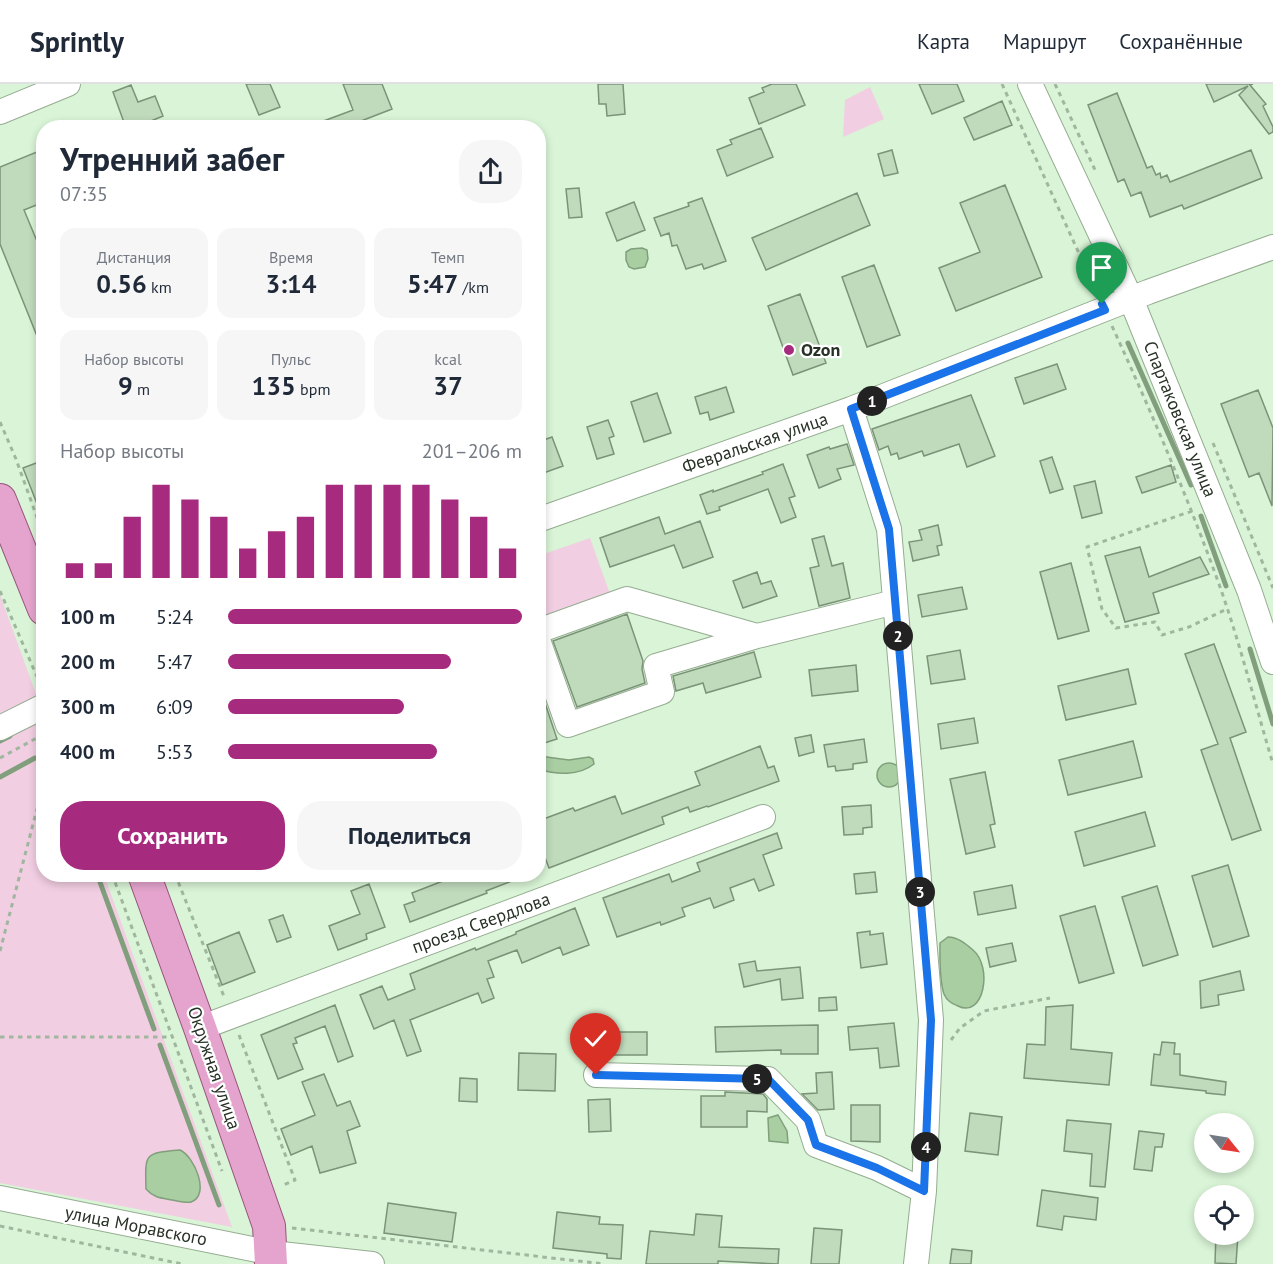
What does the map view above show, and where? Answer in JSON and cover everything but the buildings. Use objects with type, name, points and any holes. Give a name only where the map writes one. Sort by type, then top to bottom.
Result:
[{"type":"main road","points":[[0,500],[36,589]]},
{"type":"main road","name":"Окружная улица","points":[[147,882],[269,1226],[272,1259]]},
{"type":"street","points":[[0,112],[68,84]]},
{"type":"street","name":"Спартаковская улица","points":[[1030,84],[1131,299],[1249,590],[1273,662]]},
{"type":"street","name":"Февральская улица","points":[[546,517],[851,409],[1131,299],[1273,247]]},
{"type":"street","points":[[851,409],[889,529],[931,1020],[924,1191],[916,1264]]},
{"type":"street","points":[[546,628],[627,599],[757,636]]},
{"type":"street","points":[[546,663],[568,725],[662,692],[656,666],[757,636],[895,602]]},
{"type":"street","points":[[0,728],[36,710]]},
{"type":"street","name":"проезд Свердлова","points":[[200,1028],[763,818]]},
{"type":"street","points":[[596,1075],[768,1079],[808,1120],[816,1145],[877,1168],[924,1191]]},
{"type":"street","name":"улица Моравского","points":[[0,1198],[272,1259],[372,1264]]},
{"type":"path","points":[[1002,84],[1160,431],[1192,511],[1227,609],[1273,764]]},
{"type":"path","points":[[0,422],[36,515]]},
{"type":"path","points":[[1192,511],[1087,547],[1102,609],[1116,628],[1155,621],[1162,635],[1189,627],[1227,609]]},
{"type":"path","points":[[0,591],[36,674]]},
{"type":"path","points":[[0,758],[36,738]]},
{"type":"path","points":[[0,951],[36,813]]},
{"type":"path","points":[[115,882],[226,1180]]},
{"type":"path","points":[[178,882],[295,1180],[275,1188]]},
{"type":"path","points":[[930,1066],[960,1028],[984,1011],[1050,998]]},
{"type":"path","points":[[0,1037],[171,1036]]},
{"type":"path","points":[[288,1218],[293,1228],[604,1264]]},
{"type":"path","points":[[0,1226],[182,1264]]},
{"type":"shaded area","points":[[870,87],[884,119],[843,137],[845,100]]},
{"type":"shaded area","points":[[642,248],[647,250],[648,259],[645,267],[634,269],[629,267],[626,252]]},
{"type":"shaded area","points":[[590,538],[610,594],[546,617],[546,553]]},
{"type":"shaded area","points":[[0,595],[36,694],[36,882],[107,882],[232,1227],[0,1183]]},
{"type":"shaded area","points":[[546,757],[569,760],[589,757],[593,759],[594,764],[581,771],[546,770]]},
{"type":"shaded area","points":[[889,763],[897,767],[901,775],[897,783],[889,787],[881,783],[877,775],[881,767]]},
{"type":"shaded area","points":[[948,937],[965,943],[973,950],[983,968],[983,989],[974,1005],[967,1008],[949,1002],[942,988],[940,943]]},
{"type":"shaded area","points":[[778,1115],[787,1131],[788,1143],[769,1141],[768,1118]]},
{"type":"shaded area","points":[[180,1150],[195,1167],[200,1184],[197,1198],[191,1202],[158,1197],[146,1189],[146,1168],[149,1157],[159,1152]]},
{"type":"waterway","points":[[1128,343],[1191,485]]},
{"type":"waterway","points":[[1201,516],[1226,586]]},
{"type":"waterway","points":[[1250,649],[1273,724]]},
{"type":"waterway","points":[[0,741],[10,736]]},
{"type":"waterway","points":[[0,777],[35,758]]},
{"type":"waterway","points":[[100,882],[154,1029]]},
{"type":"waterway","points":[[160,1045],[219,1205]]},
{"type":"place","name":"Ozon","points":[[789,350]]},
{"type":"route","points":[[596,1075],[768,1079],[808,1120],[816,1145],[877,1168],[924,1191],[930,1096],[931,1020],[889,529],[851,409],[1105,310],[1102,304]]}]
